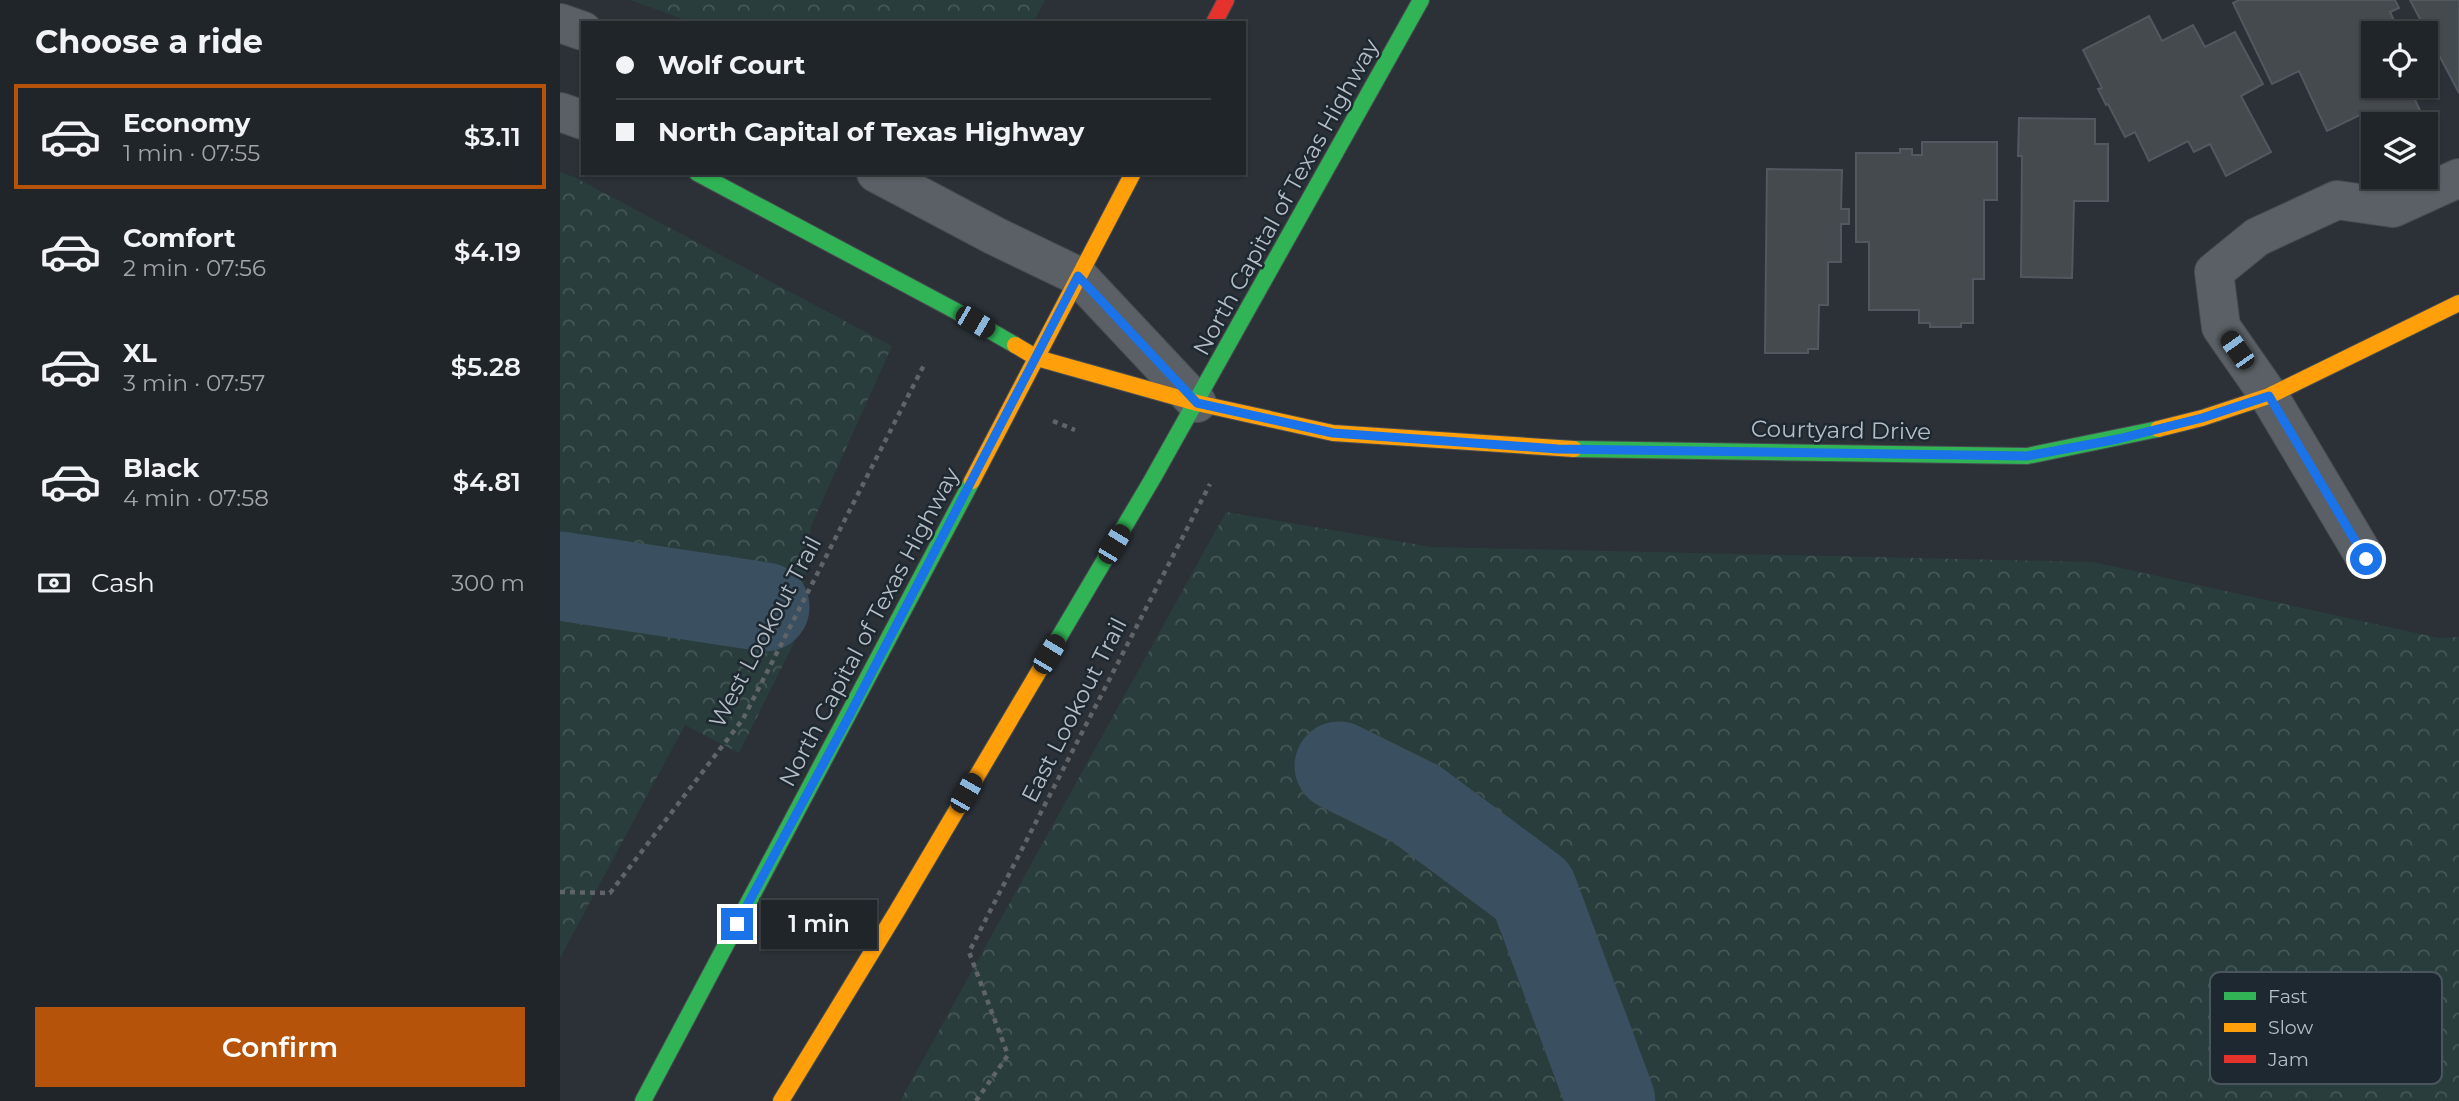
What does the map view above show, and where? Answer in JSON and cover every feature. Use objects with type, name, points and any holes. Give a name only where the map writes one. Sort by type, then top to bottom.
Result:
[{"type":"main road","points":[[1215,21],[1226,0]]},
{"type":"main road","name":"North Capital of Texas Highway","points":[[781,1101],[897,911],[1197,403],[1421,0]]},
{"type":"main road","name":"Courtyard Drive","points":[[701,175],[954,310],[1037,358],[1197,403],[1333,433],[1558,449],[2027,456],[2118,439],[2190,421],[2269,396],[2459,303]]},
{"type":"main road","name":"North Capital of Texas Highway","points":[[643,1101],[847,720],[1132,175]]},
{"type":"street","points":[[560,23],[581,30]]},
{"type":"street","points":[[560,112],[581,119]]},
{"type":"street","points":[[880,175],[1078,276],[1197,403]]},
{"type":"street","points":[[2366,559],[2269,396],[2221,327],[2214,272],[2257,237],[2337,200],[2393,208],[2459,178]]},
{"type":"path","name":"West Lookout Trail","points":[[560,892],[610,893],[743,719],[925,363]]},
{"type":"path","name":"East Lookout Trail","points":[[976,1101],[1008,1055],[969,952],[1210,484]]},
{"type":"green space","points":[[630,0],[1045,0],[1034,21],[688,21]]},
{"type":"green space","points":[[560,172],[576,178],[892,346],[811,526],[799,633],[739,753],[685,725],[560,958]]},
{"type":"green space","points":[[1226,512],[1432,547],[2093,562],[2439,638],[2459,637],[2459,1101],[900,1101]]},
{"type":"building","points":[[2239,0],[2395,0],[2399,8],[2390,12],[2394,21],[2361,21],[2361,98],[2414,98],[2421,112],[2361,112],[2361,114],[2327,131],[2299,71],[2272,84],[2233,3]]},
{"type":"building","points":[[2410,0],[2459,0],[2459,93],[2438,53],[2438,21],[2421,21]]},
{"type":"building","points":[[2149,16],[2162,41],[2193,25],[2205,47],[2235,32],[2263,84],[2241,96],[2271,152],[2226,176],[2210,144],[2194,152],[2188,141],[2149,161],[2135,132],[2125,137],[2098,89],[2102,88],[2083,50]]},
{"type":"building","points":[[2019,118],[2095,119],[2095,144],[2108,144],[2108,201],[2074,201],[2072,278],[2021,277],[2022,156],[2018,156]]},
{"type":"building","points":[[1922,142],[1997,142],[1997,200],[1984,200],[1984,279],[1973,279],[1973,323],[1961,323],[1961,327],[1930,327],[1930,323],[1919,323],[1919,310],[1869,310],[1869,242],[1856,242],[1856,153],[1900,153],[1900,149],[1912,149],[1912,155],[1922,155]]},
{"type":"building","points":[[1767,169],[1842,170],[1841,209],[1849,209],[1849,224],[1841,224],[1841,262],[1828,262],[1828,305],[1819,305],[1818,349],[1808,349],[1808,353],[1765,353]]},
{"type":"waterway","points":[[560,576],[765,607]]},
{"type":"waterway","points":[[1339,766],[1416,804],[1533,891],[1611,1101]]},
{"type":"traffic: fast","points":[[1052,649],[1153,478],[1421,0]]},
{"type":"traffic: fast","points":[[701,175],[1015,345]]},
{"type":"traffic: fast","points":[[1574,449],[2027,456],[2158,429]]},
{"type":"traffic: fast","points":[[643,1101],[972,481]]},
{"type":"traffic: slow","points":[[972,481],[1132,175]]},
{"type":"traffic: slow","points":[[2158,429],[2269,396],[2459,303]]},
{"type":"traffic: slow","points":[[1015,345],[1037,358],[1197,403],[1333,433],[1574,449]]},
{"type":"traffic: slow","points":[[781,1101],[1052,649]]},
{"type":"traffic: jam","points":[[1215,21],[1226,0]]},
{"type":"route","points":[[737,924],[847,720],[1078,276],[1197,403],[1333,433],[1558,449],[2027,456],[2118,439],[2202,418],[2269,396],[2366,559]]}]
